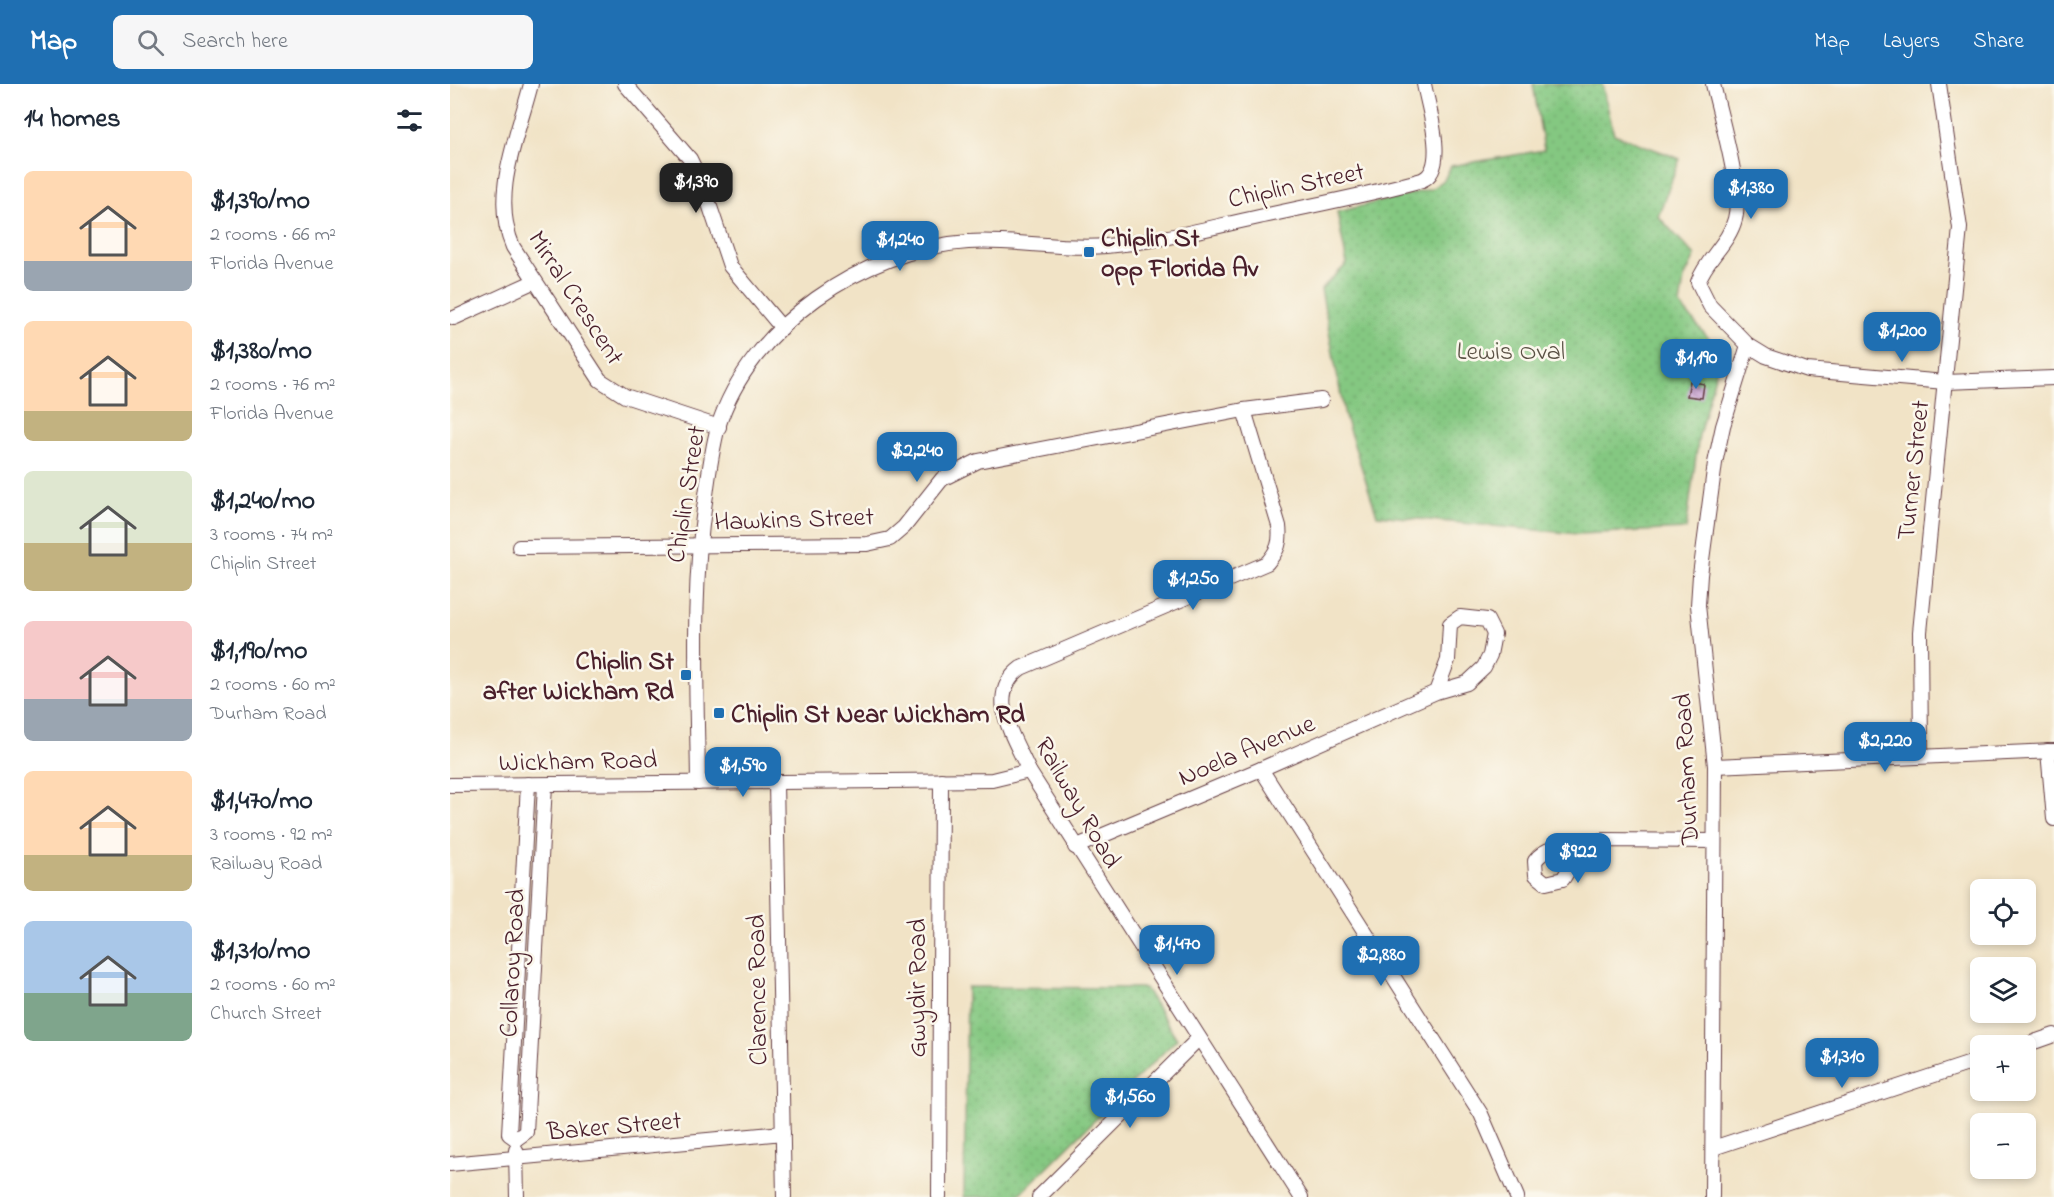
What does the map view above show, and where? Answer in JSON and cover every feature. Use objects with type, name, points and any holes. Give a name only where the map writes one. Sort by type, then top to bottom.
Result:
[{"type":"street","name":"Mirral Crescent","points":[[531,84],[502,201],[505,230],[591,368],[610,388],[718,427]]},
{"type":"street","points":[[625,84],[690,159],[703,186],[730,266],[782,328]]},
{"type":"street","name":"Chiplin Street","points":[[698,783],[696,572],[698,545],[718,427],[735,386],[761,349],[782,328],[833,286],[881,262],[916,251],[971,242],[1052,247],[1106,246],[1165,237],[1428,178],[1435,168],[1436,150],[1424,84]]},
{"type":"street","points":[[1713,84],[1737,207],[1730,232],[1702,271],[1698,282],[1710,306],[1748,345],[1766,356],[1807,370],[1945,382],[2054,378]]},
{"type":"street","name":"Turner Street","points":[[1921,755],[1920,632],[1960,222],[1939,84]]},
{"type":"street","points":[[454,318],[535,281]]},
{"type":"street","name":"Durham Road","points":[[1712,1197],[1715,766],[1699,632],[1700,575],[1723,426],[1748,345]]},
{"type":"street","name":"Hawkins Street","points":[[519,546],[855,544],[883,541],[898,533],[942,479],[978,461],[1244,410],[1321,399]]},
{"type":"street","name":"Railway Road","points":[[1244,410],[1279,526],[1281,541],[1277,552],[1267,562],[1021,668],[1005,685],[1001,699],[1029,771],[1075,847],[1301,1197]]},
{"type":"street","name":"Noela Avenue","points":[[1075,847],[1261,770],[1436,692],[1467,683],[1485,667],[1494,634],[1487,620],[1460,617],[1450,624],[1448,660],[1436,692]]},
{"type":"street","points":[[1715,766],[1921,755],[2051,751],[2054,819]]},
{"type":"street","points":[[1261,770],[1481,1114],[1517,1197]]},
{"type":"street","name":"Wickham Road","points":[[450,785],[1003,779],[1029,771]]},
{"type":"street","name":"Gwydir Road","points":[[939,1197],[941,780]]},
{"type":"street","name":"Clarence Road","points":[[776,782],[784,1197]]},
{"type":"street","name":"Collaroy Road","points":[[516,1139],[509,1134],[528,784]]},
{"type":"street","name":"Collaroy Road","points":[[516,1139],[526,1132],[545,784]]},
{"type":"street","points":[[1574,847],[1602,840],[1714,841]]},
{"type":"street","points":[[2036,1041],[2054,1035]]},
{"type":"street","points":[[1039,1197],[1199,1038]]},
{"type":"street","points":[[1713,1148],[1970,1063]]},
{"type":"street","name":"Baker Street","points":[[450,1164],[783,1133]]},
{"type":"street","name":"Collaroy Road","points":[[516,1139],[517,1197]]},
{"type":"green space","name":"Lewis Oval","points":[[1533,84],[1602,84],[1614,134],[1680,159],[1658,216],[1695,256],[1684,279],[1680,305],[1716,347],[1720,357],[1699,435],[1686,529],[1578,534],[1377,515],[1345,417],[1321,289],[1347,264],[1337,212],[1431,189],[1444,180],[1451,166],[1544,150]]},
{"type":"green space","points":[[967,987],[1145,988],[1177,1039],[1017,1197],[964,1197]]},
{"type":"building","points":[[1690,381],[1704,384],[1702,398],[1687,396]]},
{"type":"place","name":"Chiplin St opp Florida Av","points":[[1089,252]]},
{"type":"place","name":"Chiplin St after Wickham Rd","points":[[686,675]]},
{"type":"place","name":"Chiplin St Near Wickham Rd","points":[[719,713]]}]
